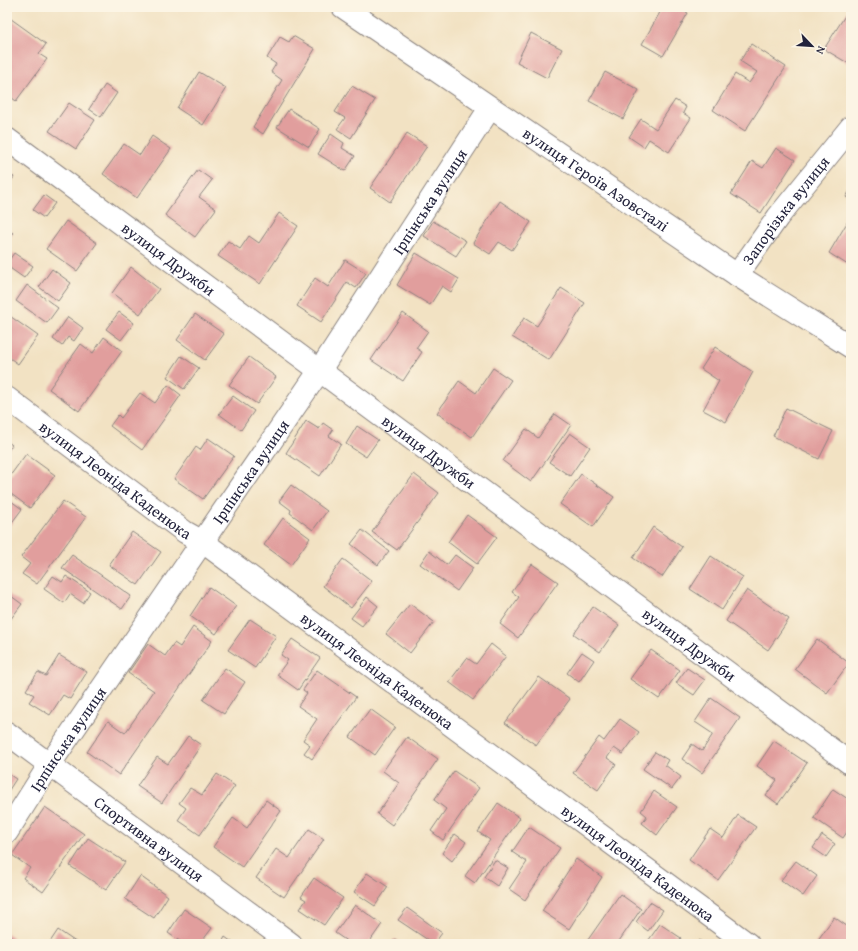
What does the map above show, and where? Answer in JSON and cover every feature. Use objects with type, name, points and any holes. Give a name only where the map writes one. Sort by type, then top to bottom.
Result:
[{"type":"street","name":"вулиця Героїв Азовсталі","points":[[343,7],[737,275],[851,347]]},
{"type":"street","name":"Ірпінська вулиця","points":[[7,832],[50,764],[320,370],[490,108]]},
{"type":"street","name":"Запорізька вулиця","points":[[737,275],[778,217],[851,127]]},
{"type":"street","name":"вулиця Дружби","points":[[7,139],[851,764]]},
{"type":"street","name":"вулиця Леоніда Каденюка","points":[[7,398],[185,532],[203,542],[748,944]]},
{"type":"street","name":"Спортивна вулиця","points":[[7,733],[291,944]]},
{"type":"building","points":[[663,7],[676,7],[688,13],[663,56],[642,44]]},
{"type":"building","points":[[848,11],[851,14],[851,65],[824,49]]},
{"type":"building","points":[[7,16],[46,44],[39,54],[47,59],[16,101],[7,94]]},
{"type":"building","points":[[531,33],[562,49],[547,78],[517,62]]},
{"type":"building","points":[[293,36],[315,49],[263,134],[253,127],[282,80],[271,72],[276,64],[267,58],[280,37],[289,42]]},
{"type":"building","points":[[751,44],[786,67],[745,131],[713,110],[735,74],[749,83],[757,72],[740,61]]},
{"type":"building","points":[[199,72],[226,88],[203,125],[177,108]]},
{"type":"building","points":[[605,72],[639,90],[623,119],[589,101]]},
{"type":"building","points":[[105,85],[117,93],[101,117],[89,109]]},
{"type":"building","points":[[352,86],[375,100],[351,138],[337,129],[345,118],[335,112]]},
{"type":"building","points":[[675,100],[686,107],[683,113],[691,118],[669,152],[649,139],[644,147],[629,137],[641,119],[656,129]]},
{"type":"building","points":[[69,103],[95,120],[76,149],[49,131]]},
{"type":"building","points":[[289,109],[320,129],[309,147],[277,127]]},
{"type":"building","points":[[407,133],[427,146],[390,202],[370,188]]},
{"type":"building","points":[[331,134],[344,143],[342,148],[355,156],[345,171],[318,154]]},
{"type":"building","points":[[152,136],[171,149],[137,198],[103,174],[124,144],[140,155]]},
{"type":"building","points":[[776,148],[795,160],[761,213],[731,194],[752,161],[763,168]]},
{"type":"building","points":[[198,170],[212,180],[199,197],[216,209],[195,237],[165,215]]},
{"type":"building","points":[[7,173],[14,177],[7,187]]},
{"type":"building","points":[[851,189],[851,201],[846,197]]},
{"type":"building","points":[[44,195],[55,203],[44,218],[33,210]]},
{"type":"building","points":[[500,201],[531,222],[512,250],[499,242],[490,254],[473,243]]},
{"type":"building","points":[[279,213],[298,226],[260,284],[218,256],[228,241],[240,249],[249,236],[259,243]]},
{"type":"building","points":[[66,221],[97,243],[77,271],[46,249]]},
{"type":"building","points":[[433,221],[466,241],[456,256],[424,236]]},
{"type":"building","points":[[848,221],[851,223],[851,267],[829,253]]},
{"type":"building","points":[[7,229],[13,233],[7,242]]},
{"type":"building","points":[[14,253],[33,266],[24,278],[7,266],[7,263]]},
{"type":"building","points":[[416,253],[459,279],[451,292],[442,286],[430,305],[397,285]]},
{"type":"building","points":[[345,260],[366,273],[356,288],[347,282],[321,322],[297,306],[315,278],[328,287]]},
{"type":"building","points":[[131,267],[159,289],[140,314],[112,293]]},
{"type":"building","points":[[52,269],[71,283],[58,301],[39,287]]},
{"type":"building","points":[[27,285],[58,308],[47,323],[16,301]]},
{"type":"building","points":[[561,288],[585,303],[549,360],[512,337],[524,318],[537,326]]},
{"type":"building","points":[[119,312],[134,323],[121,340],[106,329]]},
{"type":"building","points":[[403,313],[428,331],[416,348],[422,352],[403,381],[371,360]]},
{"type":"building","points":[[7,314],[38,336],[18,364],[7,356]]},
{"type":"building","points":[[195,314],[224,334],[205,360],[177,340]]},
{"type":"building","points":[[68,317],[83,328],[74,341],[68,337],[62,346],[53,339]]},
{"type":"building","points":[[104,337],[122,351],[79,411],[49,389],[81,344],[93,353]]},
{"type":"building","points":[[715,347],[753,372],[726,422],[703,410],[719,381],[701,369]]},
{"type":"building","points":[[181,356],[199,368],[184,389],[167,377]]},
{"type":"building","points":[[249,357],[276,377],[257,404],[229,385]]},
{"type":"building","points":[[493,368],[511,380],[472,437],[437,413],[459,381],[476,393]]},
{"type":"building","points":[[168,385],[181,395],[142,450],[110,426],[118,415],[121,418],[140,393],[155,403]]},
{"type":"building","points":[[233,396],[254,411],[241,430],[219,414]]},
{"type":"building","points":[[786,408],[833,431],[819,459],[773,436]]},
{"type":"building","points":[[555,414],[571,425],[531,482],[503,461],[526,429],[538,438]]},
{"type":"building","points":[[306,421],[319,429],[323,423],[333,430],[329,436],[341,444],[320,476],[286,453]]},
{"type":"building","points":[[357,426],[378,440],[366,457],[346,444]]},
{"type":"building","points":[[570,433],[590,447],[570,476],[549,462]]},
{"type":"building","points":[[208,438],[234,456],[203,499],[174,479],[196,447],[200,450]]},
{"type":"building","points":[[7,441],[12,445],[7,452]]},
{"type":"building","points":[[26,454],[55,475],[30,508],[7,491],[7,480]]},
{"type":"building","points":[[414,474],[439,493],[397,550],[372,532]]},
{"type":"building","points":[[581,474],[614,497],[593,527],[560,504]]},
{"type":"building","points":[[291,485],[327,511],[313,530],[290,513],[291,510],[279,501]]},
{"type":"building","points":[[7,498],[22,509],[7,529]]},
{"type":"building","points":[[63,501],[86,517],[37,584],[22,574],[30,564],[21,557]]},
{"type":"building","points":[[467,515],[497,537],[477,564],[448,542]]},
{"type":"building","points":[[283,518],[310,538],[291,565],[264,545]]},
{"type":"building","points":[[653,527],[682,547],[662,577],[633,558]]},
{"type":"building","points":[[362,530],[389,551],[378,565],[351,544]]},
{"type":"building","points":[[132,532],[161,552],[138,585],[109,565]]},
{"type":"building","points":[[429,551],[447,565],[455,555],[473,568],[457,591],[420,564]]},
{"type":"building","points":[[72,555],[131,596],[122,609],[62,568]]},
{"type":"building","points":[[711,556],[743,577],[722,610],[690,589]]},
{"type":"building","points":[[343,559],[372,581],[351,608],[323,586]]},
{"type":"building","points":[[532,564],[558,582],[518,638],[500,624],[519,597],[512,592]]},
{"type":"building","points":[[53,576],[62,582],[66,576],[90,592],[83,603],[70,594],[64,603],[44,589]]},
{"type":"building","points":[[209,587],[236,606],[216,634],[190,616]]},
{"type":"building","points":[[747,590],[789,619],[768,650],[726,621]]},
{"type":"building","points":[[7,593],[22,604],[7,624]]},
{"type":"building","points":[[367,597],[378,606],[362,626],[351,618]]},
{"type":"building","points":[[410,604],[434,622],[410,653],[386,634]]},
{"type":"building","points":[[593,607],[619,625],[600,652],[574,634]]},
{"type":"building","points":[[250,619],[276,636],[255,668],[228,650]]},
{"type":"building","points":[[193,627],[212,641],[119,775],[87,752],[108,721],[125,733],[154,691],[128,673],[148,644],[165,656],[174,643],[180,647]]},
{"type":"building","points":[[292,639],[320,658],[298,690],[277,675],[288,660],[281,655]]},
{"type":"building","points":[[817,639],[849,663],[827,693],[795,669]]},
{"type":"building","points":[[491,644],[506,656],[473,700],[449,682],[467,658],[476,664]]},
{"type":"building","points":[[651,650],[680,670],[659,699],[630,679]]},
{"type":"building","points":[[582,652],[594,660],[579,682],[567,673]]},
{"type":"building","points":[[59,655],[87,672],[70,699],[63,695],[50,715],[29,702],[34,695],[26,690],[38,672],[46,676]]},
{"type":"building","points":[[225,668],[245,682],[224,714],[203,700]]},
{"type":"building","points":[[687,668],[705,680],[694,695],[676,683]]},
{"type":"building","points":[[317,670],[356,697],[312,759],[304,753],[310,745],[303,740],[317,719],[298,706],[307,693],[303,690]]},
{"type":"building","points":[[539,677],[570,699],[536,745],[505,723]]},
{"type":"building","points":[[711,698],[740,718],[702,773],[682,759],[692,744],[702,751],[713,734],[695,722]]},
{"type":"building","points":[[370,709],[395,727],[375,755],[350,737]]},
{"type":"building","points":[[620,719],[639,732],[623,754],[614,748],[607,758],[616,764],[598,790],[573,773],[599,737],[604,741]]},
{"type":"building","points":[[188,736],[201,745],[162,803],[137,786],[157,757],[168,764]]},
{"type":"building","points":[[407,737],[438,759],[392,825],[377,814],[399,783],[383,771]]},
{"type":"building","points":[[774,741],[807,763],[778,804],[766,795],[777,780],[757,766]]},
{"type":"building","points":[[655,752],[668,760],[665,765],[681,777],[672,789],[643,769]]},
{"type":"building","points":[[454,771],[479,788],[443,840],[431,831],[446,809],[434,800]]},
{"type":"building","points":[[7,773],[16,779],[7,793]]},
{"type":"building","points":[[217,774],[235,786],[200,835],[178,820],[186,808],[179,803],[190,788],[202,795]]},
{"type":"building","points":[[833,789],[851,801],[851,826],[843,838],[814,818]]},
{"type":"building","points":[[654,791],[677,807],[657,835],[642,823],[647,816],[641,811]]},
{"type":"building","points":[[266,800],[281,811],[242,867],[213,847],[233,818],[247,828]]},
{"type":"building","points":[[498,803],[520,818],[475,883],[465,876],[490,840],[478,832]]},
{"type":"building","points":[[45,807],[84,834],[43,892],[23,878],[30,868],[12,855]]},
{"type":"building","points":[[738,815],[756,827],[718,880],[689,860],[710,829],[723,838]]},
{"type":"building","points":[[529,827],[560,848],[525,900],[509,889],[527,862],[512,852]]},
{"type":"building","points":[[309,829],[324,839],[284,897],[256,878],[276,849],[289,858]]},
{"type":"building","points":[[455,834],[466,842],[452,861],[442,853]]},
{"type":"building","points":[[822,835],[835,844],[826,857],[813,848]]},
{"type":"building","points":[[88,838],[125,862],[106,890],[70,866]]},
{"type":"building","points":[[576,859],[602,877],[569,929],[542,911]]},
{"type":"building","points":[[495,860],[508,868],[497,886],[484,877]]},
{"type":"building","points":[[796,861],[817,876],[803,896],[781,880]]},
{"type":"building","points":[[367,873],[388,887],[375,906],[354,892]]},
{"type":"building","points":[[140,876],[168,896],[154,918],[125,899]]},
{"type":"building","points":[[314,878],[343,898],[324,925],[300,909],[306,900],[301,897]]},
{"type":"building","points":[[620,894],[641,909],[617,944],[585,944]]},
{"type":"building","points":[[650,902],[663,910],[648,931],[636,922]]},
{"type":"building","points":[[355,905],[382,924],[368,944],[351,944],[335,933]]},
{"type":"building","points":[[407,908],[442,933],[434,944],[398,920]]},
{"type":"building","points":[[184,909],[212,928],[200,944],[184,944],[168,933]]},
{"type":"building","points":[[834,917],[851,929],[851,944],[815,944]]},
{"type":"building","points":[[660,924],[681,938],[677,944],[646,944]]},
{"type":"building","points":[[58,930],[77,943],[53,944],[50,942]]},
{"type":"building","points":[[7,933],[13,937],[8,944],[7,944]]},
{"type":"building","points":[[225,937],[235,944],[221,944]]},
{"type":"building","points":[[395,939],[402,944],[391,944]]},
{"type":"building","points":[[699,940],[705,944],[696,944]]}]
